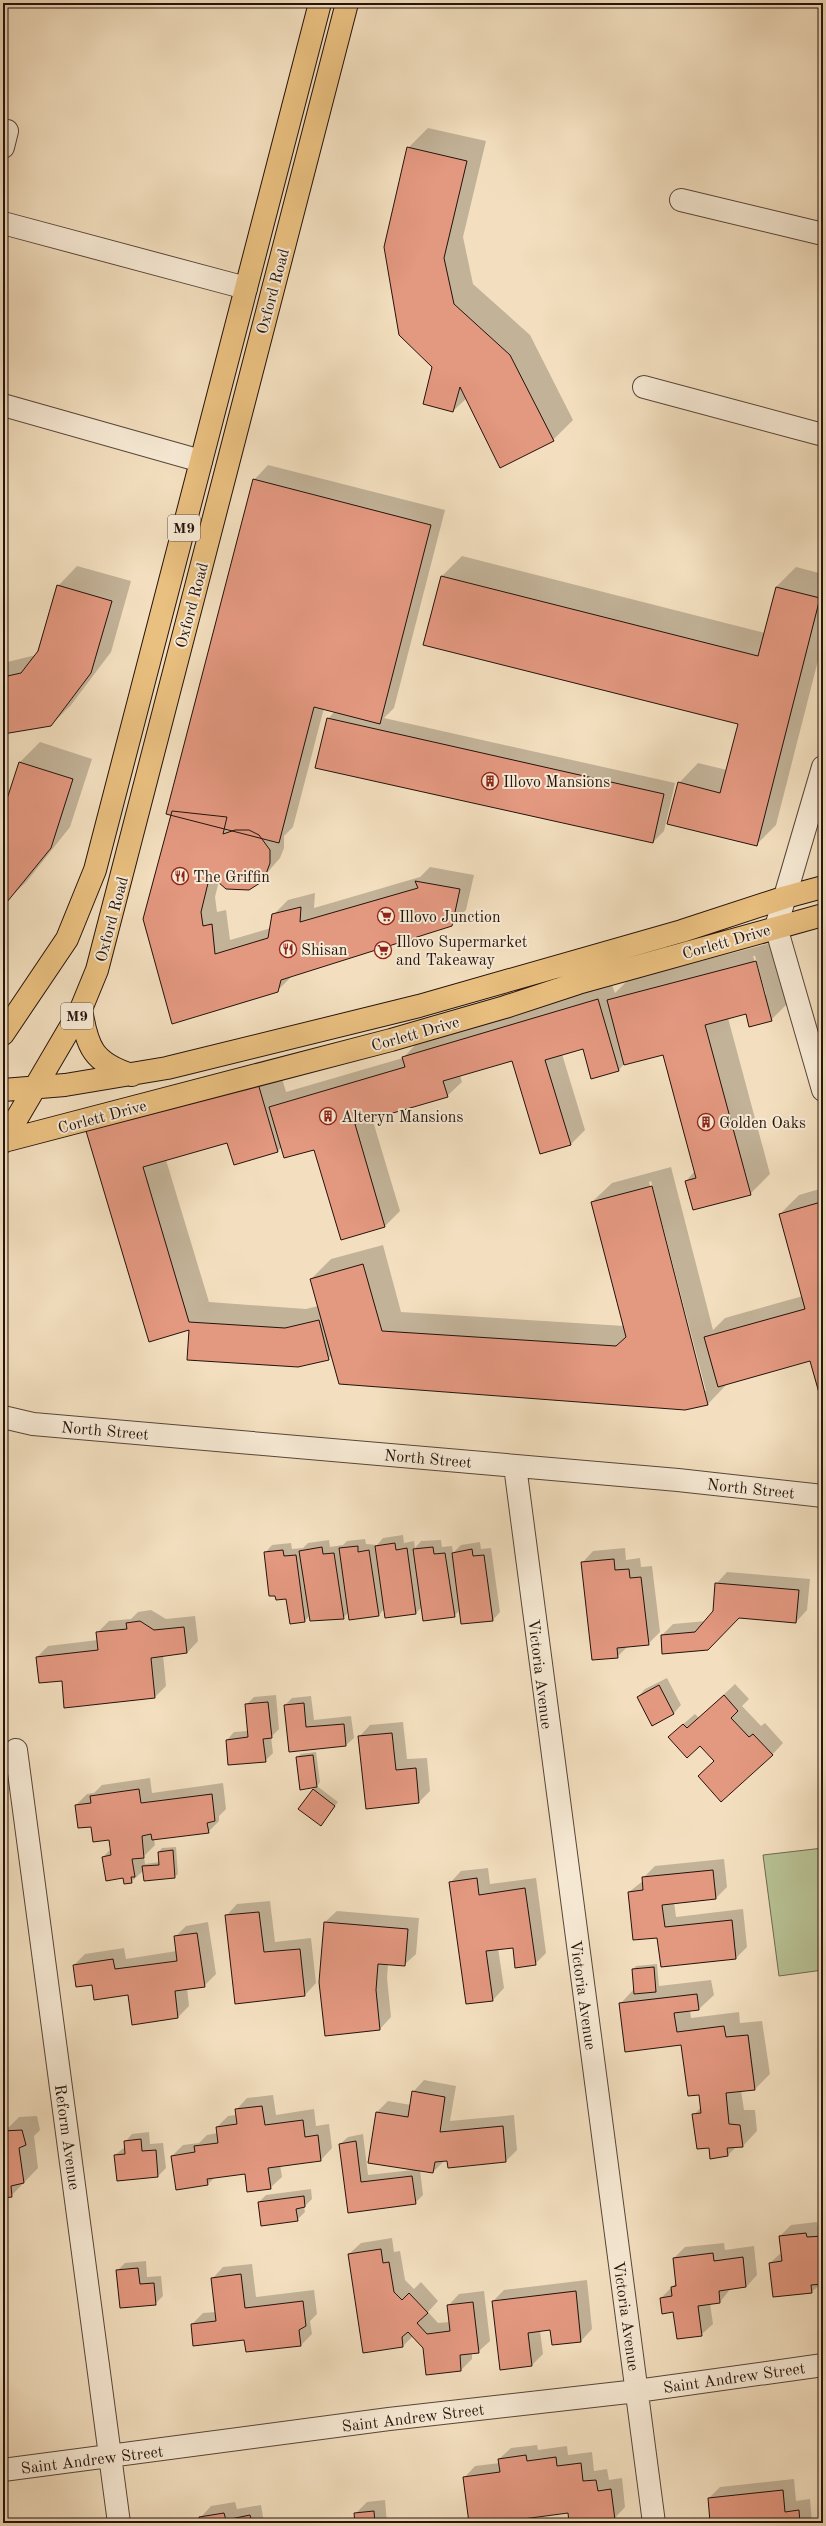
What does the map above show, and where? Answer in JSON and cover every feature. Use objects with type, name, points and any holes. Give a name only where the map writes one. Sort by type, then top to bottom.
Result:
[{"type":"main road","name":"Oxford Road","points":[[3,1034],[67,939],[95,870],[141,700],[201,461],[320,3]]},
{"type":"main road","name":"Oxford Road","points":[[3,1141],[81,1009],[97,970],[109,930],[347,3]]},
{"type":"main road","name":"Corlett Drive","points":[[3,1090],[65,1085],[133,1075],[419,1006],[682,931],[786,897],[823,888]]},
{"type":"main road","name":"Corlett Drive","points":[[3,1141],[391,1040],[505,1007],[578,983],[823,915]]},
{"type":"main road","points":[[81,1009],[88,1041],[96,1056],[103,1063],[133,1075]]},
{"type":"street","points":[[681,200],[823,234]]},
{"type":"street","points":[[3,223],[246,288]]},
{"type":"street","points":[[644,387],[823,435]]},
{"type":"street","points":[[3,405],[201,461]]},
{"type":"street","points":[[823,767],[776,927],[823,1090]]},
{"type":"street","name":"North Street","points":[[3,1417],[32,1424],[678,1480],[823,1496]]},
{"type":"street","name":"North Street","points":[[3,1433],[32,1424]]},
{"type":"street","name":"Victoria Avenue","points":[[515,1466],[654,2523]]},
{"type":"street","name":"Reform Avenue","points":[[16,1750],[119,2523]]},
{"type":"street","name":"Saint Andrew Street","points":[[3,2470],[389,2419],[637,2391],[823,2365]]},
{"type":"green space","points":[[823,1848],[823,1970],[779,1976],[763,1855]]},
{"type":"building","points":[[407,147],[467,161],[444,258],[454,304],[510,355],[554,441],[500,468],[460,387],[453,412],[423,404],[432,367],[399,335],[384,247]]},
{"type":"building","points":[[253,479],[431,525],[380,724],[314,707],[279,843],[166,814]]},
{"type":"building","points":[[441,576],[758,656],[776,587],[820,598],[757,846],[667,824],[678,782],[720,793],[738,724],[423,645]]},
{"type":"building","points":[[57,585],[112,601],[91,673],[51,726],[3,734],[3,677],[21,673],[38,651]]},
{"type":"building","name":"Illovo Mansions","points":[[327,718],[664,794],[653,843],[315,768]]},
{"type":"building","points":[[19,762],[73,779],[51,848],[7,902],[3,903],[3,811]]},
{"type":"building","name":"Illovo Junction","points":[[172,811],[227,817],[223,834],[235,830],[249,830],[259,835],[270,850],[270,863],[266,874],[260,883],[249,890],[226,889],[210,875],[201,912],[203,926],[212,924],[215,954],[268,938],[272,914],[301,907],[300,922],[418,888],[415,881],[460,889],[452,926],[281,980],[278,992],[172,1024],[143,919]]},
{"type":"building","name":"Golden Oaks","points":[[756,961],[772,1021],[749,1027],[746,1014],[705,1025],[751,1195],[693,1210],[685,1181],[696,1178],[663,1055],[624,1065],[607,1000]]},
{"type":"building","name":"Alteryn Mansions","points":[[598,999],[619,1071],[591,1079],[583,1049],[545,1060],[571,1145],[540,1154],[512,1061],[443,1081],[448,1097],[355,1124],[385,1227],[341,1240],[314,1150],[284,1158],[269,1107],[405,1067],[402,1057]]},
{"type":"building","points":[[257,1080],[278,1152],[234,1165],[227,1143],[143,1167],[189,1322],[285,1328],[319,1320],[329,1360],[298,1367],[187,1360],[189,1330],[149,1342],[86,1131]]},
{"type":"building","points":[[652,1186],[708,1405],[685,1410],[339,1384],[310,1279],[363,1264],[382,1331],[616,1346],[626,1337],[591,1202]]},
{"type":"building","points":[[821,1202],[823,1209],[823,1407],[810,1361],[718,1387],[704,1337],[805,1309],[779,1214]]},
{"type":"building","points":[[395,1543],[396,1550],[407,1548],[416,1614],[385,1618],[375,1546]]},
{"type":"building","points":[[358,1546],[358,1552],[369,1550],[379,1616],[349,1620],[339,1548]]},
{"type":"building","points":[[322,1547],[323,1554],[334,1553],[344,1619],[310,1621],[299,1551]]},
{"type":"building","points":[[433,1547],[434,1554],[445,1553],[455,1617],[423,1621],[413,1549]]},
{"type":"building","points":[[472,1549],[473,1556],[484,1555],[493,1621],[461,1624],[452,1553]]},
{"type":"building","points":[[283,1550],[284,1556],[296,1555],[305,1622],[290,1624],[286,1599],[276,1600],[275,1596],[269,1596],[264,1552]]},
{"type":"building","points":[[614,1559],[615,1570],[629,1569],[630,1578],[641,1577],[649,1645],[617,1648],[618,1658],[592,1660],[581,1562]]},
{"type":"building","points":[[715,1583],[799,1590],[796,1623],[739,1618],[708,1650],[662,1654],[661,1635],[695,1632],[713,1611]]},
{"type":"building","points":[[140,1621],[154,1630],[184,1627],[187,1653],[151,1658],[155,1698],[64,1708],[62,1681],[39,1683],[36,1657],[98,1650],[96,1632],[127,1629],[126,1623]]},
{"type":"building","points":[[659,1685],[674,1714],[652,1726],[637,1697]]},
{"type":"building","points":[[724,1695],[738,1711],[731,1718],[749,1737],[753,1734],[773,1755],[721,1802],[698,1776],[714,1761],[700,1746],[687,1758],[668,1737],[683,1724],[687,1728]]},
{"type":"building","points":[[268,1702],[272,1738],[263,1739],[266,1762],[228,1765],[226,1740],[248,1737],[245,1704]]},
{"type":"building","points":[[304,1703],[306,1727],[344,1724],[346,1746],[289,1752],[284,1705]]},
{"type":"building","points":[[392,1733],[396,1770],[416,1768],[419,1803],[366,1809],[358,1736]]},
{"type":"building","points":[[313,1755],[317,1787],[300,1790],[296,1757]]},
{"type":"building","points":[[139,1789],[141,1803],[212,1794],[215,1821],[207,1823],[209,1833],[152,1840],[151,1834],[142,1836],[144,1858],[132,1859],[135,1877],[131,1877],[132,1883],[124,1884],[123,1878],[106,1881],[102,1857],[111,1855],[109,1840],[93,1842],[91,1827],[78,1828],[75,1805],[91,1803],[90,1796]]},
{"type":"building","points":[[313,1789],[335,1806],[321,1826],[298,1809]]},
{"type":"building","points":[[173,1850],[175,1878],[144,1881],[142,1866],[159,1865],[158,1852]]},
{"type":"building","points":[[713,1870],[716,1899],[662,1905],[665,1927],[732,1920],[736,1959],[661,1967],[657,1938],[633,1940],[628,1892],[643,1890],[642,1877]]},
{"type":"building","points":[[477,1878],[479,1895],[525,1888],[536,1965],[515,1968],[513,1948],[486,1951],[493,2001],[466,2004],[449,1882]]},
{"type":"building","points":[[259,1912],[264,1952],[300,1949],[305,1996],[235,2004],[225,1915]]},
{"type":"building","points":[[324,1922],[408,1929],[405,1966],[378,1964],[376,1990],[380,2030],[325,2036],[319,1982]]},
{"type":"building","points":[[197,1933],[205,1987],[175,1991],[178,2018],[132,2025],[128,1995],[94,2000],[92,1985],[76,1987],[73,1965],[113,1959],[115,1969],[177,1961],[174,1936]]},
{"type":"building","points":[[654,1967],[656,1992],[634,1994],[632,1969]]},
{"type":"building","points":[[697,1994],[699,2010],[674,2013],[677,2032],[724,2026],[726,2037],[748,2035],[755,2090],[726,2093],[729,2124],[740,2125],[743,2147],[727,2148],[728,2156],[710,2159],[709,2148],[697,2149],[692,2114],[701,2113],[699,2095],[688,2096],[681,2045],[625,2052],[619,2003]]},
{"type":"building","points":[[412,2091],[445,2097],[440,2132],[503,2126],[506,2162],[448,2168],[447,2161],[435,2162],[433,2173],[368,2163],[376,2112],[408,2117]]},
{"type":"building","points":[[262,2106],[265,2125],[303,2120],[305,2137],[318,2135],[321,2161],[268,2168],[271,2189],[247,2192],[245,2174],[207,2179],[208,2185],[176,2190],[171,2156],[195,2152],[194,2146],[218,2143],[216,2127],[237,2124],[235,2109]]},
{"type":"building","points":[[22,2130],[26,2145],[19,2148],[24,2183],[11,2186],[12,2197],[3,2198],[3,2131]]},
{"type":"building","points":[[141,2139],[142,2151],[156,2150],[158,2177],[117,2181],[114,2155],[125,2154],[124,2141]]},
{"type":"building","points":[[356,2141],[361,2182],[412,2176],[416,2204],[348,2213],[339,2144]]},
{"type":"building","points":[[304,2196],[305,2207],[296,2209],[298,2221],[261,2226],[258,2202]]},
{"type":"building","points":[[806,2233],[807,2237],[823,2236],[823,2284],[811,2285],[812,2293],[773,2297],[769,2263],[782,2261],[779,2236]]},
{"type":"building","points":[[381,2249],[383,2263],[389,2262],[394,2292],[402,2300],[409,2293],[428,2313],[417,2323],[427,2334],[450,2331],[447,2305],[473,2302],[479,2353],[460,2355],[461,2371],[426,2375],[423,2348],[408,2332],[402,2337],[403,2347],[363,2353],[348,2254]]},
{"type":"building","points":[[713,2253],[714,2261],[743,2257],[746,2287],[719,2291],[720,2303],[698,2306],[702,2336],[677,2339],[673,2312],[662,2314],[660,2298],[672,2296],[671,2287],[676,2286],[673,2258]]},
{"type":"building","points":[[138,2268],[140,2284],[154,2283],[156,2305],[120,2308],[116,2270]]},
{"type":"building","points":[[241,2274],[245,2308],[303,2301],[306,2326],[299,2330],[301,2346],[246,2352],[244,2340],[193,2346],[191,2324],[216,2321],[211,2278]]},
{"type":"building","points":[[576,2291],[581,2342],[552,2345],[550,2330],[528,2333],[532,2366],[500,2370],[492,2301]]},
{"type":"building","points":[[526,2455],[527,2461],[556,2457],[557,2466],[581,2463],[583,2481],[596,2480],[598,2491],[611,2489],[615,2520],[569,2523],[568,2513],[523,2519],[524,2523],[469,2523],[463,2477],[500,2472],[498,2459]]},
{"type":"building","points":[[783,2490],[785,2512],[799,2510],[800,2523],[735,2523],[735,2520],[710,2522],[708,2498]]},
{"type":"building","points":[[374,2511],[375,2523],[355,2523],[354,2513]]},
{"type":"building","points":[[224,2513],[226,2520],[250,2515],[252,2523],[200,2523],[199,2517]]},
{"type":"place","name":"Illovo Mansions","points":[[490,781]]},
{"type":"place","name":"The Griffin","points":[[180,876]]},
{"type":"place","name":"Illovo Junction","points":[[386,916]]},
{"type":"place","name":"Shisan","points":[[288,949]]},
{"type":"place","name":"Illovo Supermarket and Takeaway","points":[[383,950]]},
{"type":"place","name":"Alteryn Mansions","points":[[328,1116]]},
{"type":"place","name":"Golden Oaks","points":[[706,1122]]}]
